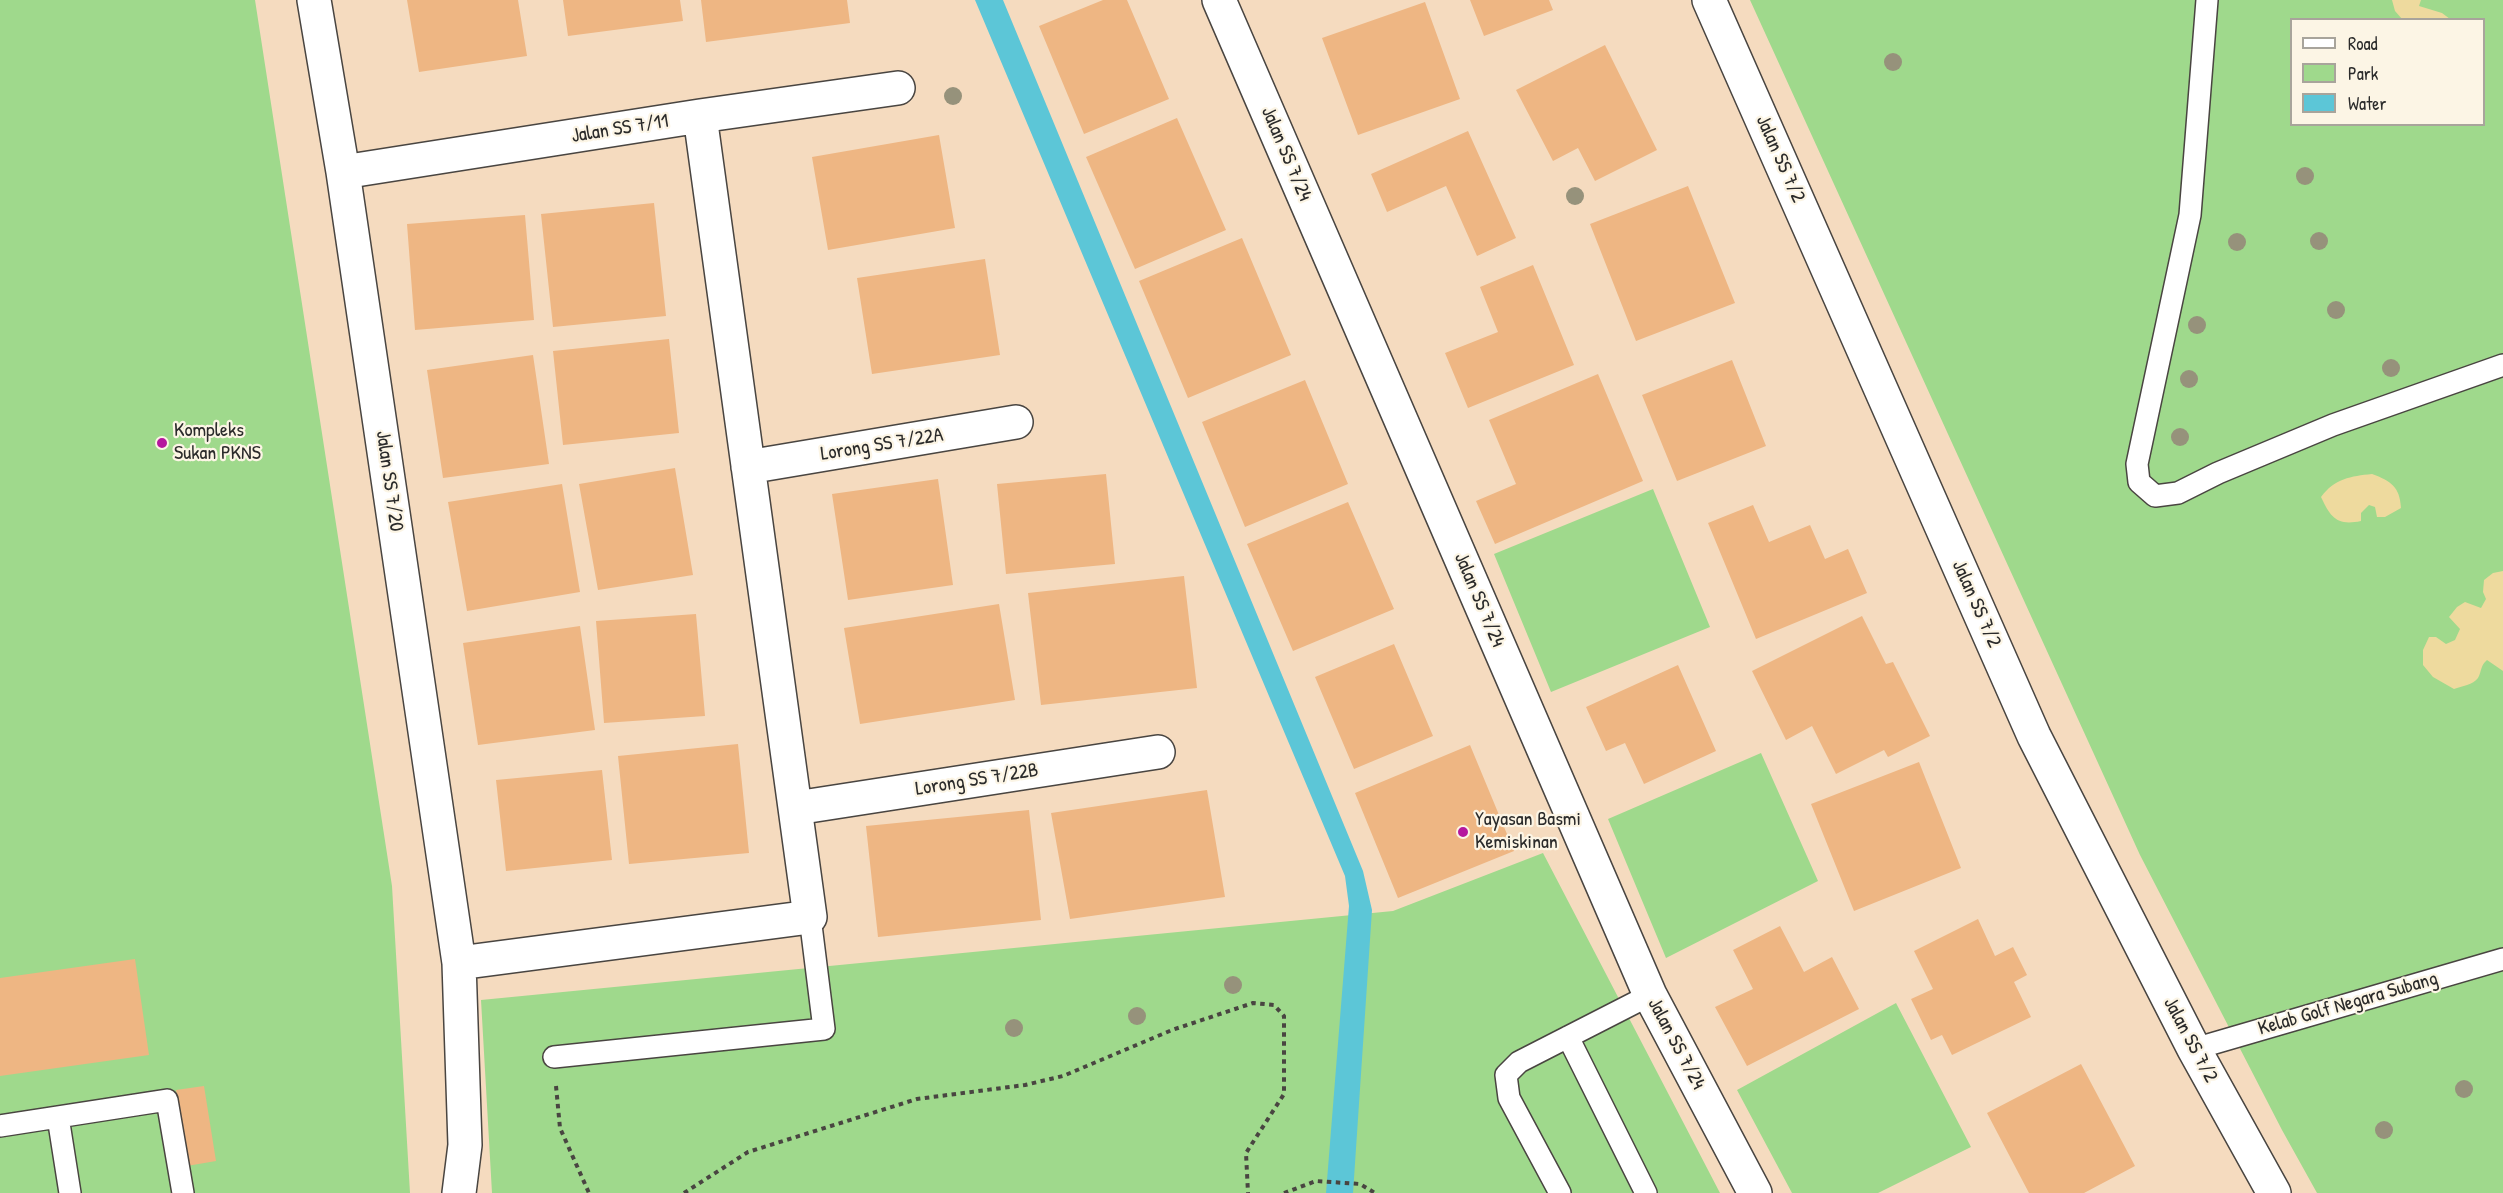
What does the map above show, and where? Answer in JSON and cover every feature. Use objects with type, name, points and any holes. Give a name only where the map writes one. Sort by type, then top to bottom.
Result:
[{"type":"street","name":"Jalan SS 7/20","points":[[314,0],[343,172],[459,963],[465,1145],[459,1193]]},
{"type":"street","name":"Jalan SS 7/24","points":[[1219,0],[1650,995],[1755,1193]]},
{"type":"street","name":"Jalan SS 7/2","points":[[1708,0],[2034,736],[2194,1049],[2274,1193]]},
{"type":"street","name":"Jalan SS 7/11","points":[[343,172],[700,116],[898,88]]},
{"type":"street","points":[[459,963],[810,917],[700,116]]},
{"type":"street","name":"Lorong SS 7/22A","points":[[748,467],[1016,422]]},
{"type":"street","name":"Lorong SS 7/22B","points":[[796,808],[1158,752]]},
{"type":"lane","points":[[2208,0],[2190,215],[2137,464],[2139,482],[2156,496],[2178,493],[2218,473],[2333,425],[2503,365]]},
{"type":"lane","points":[[554,1057],[824,1029],[810,917]]},
{"type":"lane","name":"Kelab Golf Negara Subang","points":[[2194,1049],[2503,959]]},
{"type":"lane","points":[[1560,1193],[1509,1098],[1506,1075],[1519,1062],[1650,995]]},
{"type":"lane","points":[[1568,1037],[1646,1193]]},
{"type":"lane","points":[[0,1126],[167,1100],[183,1193]]},
{"type":"lane","points":[[58,1117],[70,1193]]},
{"type":"path","points":[[684,1193],[748,1152],[917,1099],[1025,1085],[1063,1076],[1172,1030],[1253,1003],[1274,1005],[1284,1016],[1284,1094],[1246,1153],[1248,1193]]},
{"type":"path","points":[[554,1057],[560,1128],[589,1193]]},
{"type":"path","points":[[1284,1193],[1316,1181],[1360,1184],[1375,1193]]},
{"type":"green space","name":"Kompleks Sukan PKNS","points":[[0,0],[255,0],[392,886],[410,1193],[0,1193]]},
{"type":"green space","points":[[1750,0],[2503,0],[2503,1193],[2317,1193],[2140,855]]},
{"type":"green space","points":[[1653,489],[1710,627],[1551,692],[1494,554]]},
{"type":"green space","points":[[1761,753],[1818,881],[1666,958],[1608,819]]},
{"type":"green space","points":[[1543,853],[1720,1193],[492,1193],[481,1000],[1393,911]]},
{"type":"green space","points":[[1896,1003],[1971,1147],[1878,1193],[1792,1193],[1737,1090]]},
{"type":"sand","points":[[2392,0],[2421,0],[2419,6],[2442,13],[2449,18],[2401,18],[2395,11]]},
{"type":"sand","points":[[2372,474],[2393,486],[2399,495],[2401,508],[2385,517],[2377,517],[2375,507],[2369,505],[2361,513],[2361,521],[2346,522],[2336,519],[2321,497],[2337,482]]},
{"type":"sand","points":[[2503,571],[2503,671],[2487,660],[2476,680],[2454,689],[2433,677],[2423,665],[2423,650],[2429,637],[2436,637],[2446,644],[2455,640],[2460,629],[2449,617],[2457,607],[2465,602],[2481,608],[2486,599],[2483,592],[2484,580],[2493,573]]},
{"type":"water","points":[[975,0],[1003,0],[1363,871],[1372,910],[1353,1193],[1326,1193],[1349,906],[1345,876]]},
{"type":"building","points":[[407,0],[518,0],[527,56],[419,72]]},
{"type":"building","points":[[563,0],[680,0],[683,21],[568,36]]},
{"type":"building","points":[[701,0],[847,0],[850,23],[706,42]]},
{"type":"building","points":[[1103,0],[1127,0],[1169,99],[1084,134],[1039,26]]},
{"type":"building","points":[[1470,0],[1549,0],[1553,10],[1484,36]]},
{"type":"building","points":[[1425,2],[1460,99],[1358,135],[1322,38]]},
{"type":"building","points":[[1605,45],[1657,150],[1595,181],[1578,148],[1553,161],[1516,90]]},
{"type":"building","points":[[1177,118],[1226,230],[1135,269],[1086,157]]},
{"type":"building","points":[[1468,131],[1516,238],[1477,256],[1446,186],[1387,212],[1371,174]]},
{"type":"building","points":[[939,135],[955,228],[828,250],[812,157]]},
{"type":"building","points":[[1688,186],[1735,303],[1636,341],[1590,224]]},
{"type":"building","points":[[654,203],[666,316],[553,327],[541,214]]},
{"type":"building","points":[[525,215],[534,320],[415,330],[407,224]]},
{"type":"building","points":[[1242,238],[1291,355],[1188,398],[1139,281]]},
{"type":"building","points":[[985,259],[1000,355],[872,374],[857,278]]},
{"type":"building","points":[[1533,265],[1574,365],[1468,408],[1445,353],[1498,332],[1480,287]]},
{"type":"building","points":[[669,339],[679,433],[563,445],[553,351]]},
{"type":"building","points":[[533,355],[549,464],[443,478],[427,370]]},
{"type":"building","points":[[1732,360],[1766,446],[1677,481],[1642,395]]},
{"type":"building","points":[[1598,374],[1643,481],[1495,544],[1476,501],[1516,484],[1489,420]]},
{"type":"building","points":[[1305,380],[1348,484],[1245,527],[1202,422]]},
{"type":"building","points":[[675,468],[693,575],[598,590],[579,484]]},
{"type":"building","points":[[1106,474],[1115,564],[1006,574],[997,484]]},
{"type":"building","points":[[938,479],[953,585],[848,600],[832,494]]},
{"type":"building","points":[[562,484],[580,592],[467,611],[448,502]]},
{"type":"building","points":[[1348,502],[1394,609],[1293,651],[1247,544]]},
{"type":"building","points":[[1753,505],[1769,542],[1810,525],[1825,559],[1848,549],[1867,593],[1756,639],[1708,523]]},
{"type":"building","points":[[1184,576],[1197,688],[1041,705],[1028,593]]},
{"type":"building","points":[[999,604],[1015,700],[860,724],[844,628]]},
{"type":"building","points":[[696,614],[705,716],[604,723],[596,621]]},
{"type":"building","points":[[1862,616],[1886,664],[1893,662],[1930,736],[1888,757],[1884,750],[1836,774],[1812,726],[1786,740],[1752,671]]},
{"type":"building","points":[[580,626],[595,730],[478,745],[463,643]]},
{"type":"building","points":[[1394,644],[1433,736],[1354,769],[1315,677]]},
{"type":"building","points":[[1678,665],[1716,751],[1644,784],[1625,743],[1606,751],[1586,707]]},
{"type":"building","points":[[738,744],[749,853],[629,864],[618,756]]},
{"type":"building","points":[[1470,745],[1514,851],[1398,898],[1355,793]]},
{"type":"building","points":[[1919,762],[1961,868],[1854,911],[1811,804]]},
{"type":"building","points":[[602,770],[612,860],[506,871],[496,780]]},
{"type":"building","points":[[1207,790],[1225,897],[1070,919],[1051,813]]},
{"type":"building","points":[[1029,810],[1041,920],[878,937],[866,826]]},
{"type":"building","points":[[1978,919],[1995,956],[2013,947],[2027,975],[2014,982],[2031,1017],[1952,1055],[1942,1035],[1931,1040],[1911,999],[1933,989],[1914,951]]},
{"type":"building","points":[[1780,926],[1804,972],[1832,957],[1859,1009],[1747,1066],[1715,1007],[1753,989],[1733,950]]},
{"type":"building","points":[[135,959],[149,1055],[0,1076],[0,978]]},
{"type":"building","points":[[2081,1064],[2135,1166],[2084,1193],[2029,1193],[1987,1113]]},
{"type":"building","points":[[204,1086],[216,1161],[187,1166],[176,1090]]},
{"type":"place","name":"Kompleks Sukan PKNS","points":[[162,443]]},
{"type":"place","name":"Yayasan Basmi Kemiskinan","points":[[1463,832]]}]
